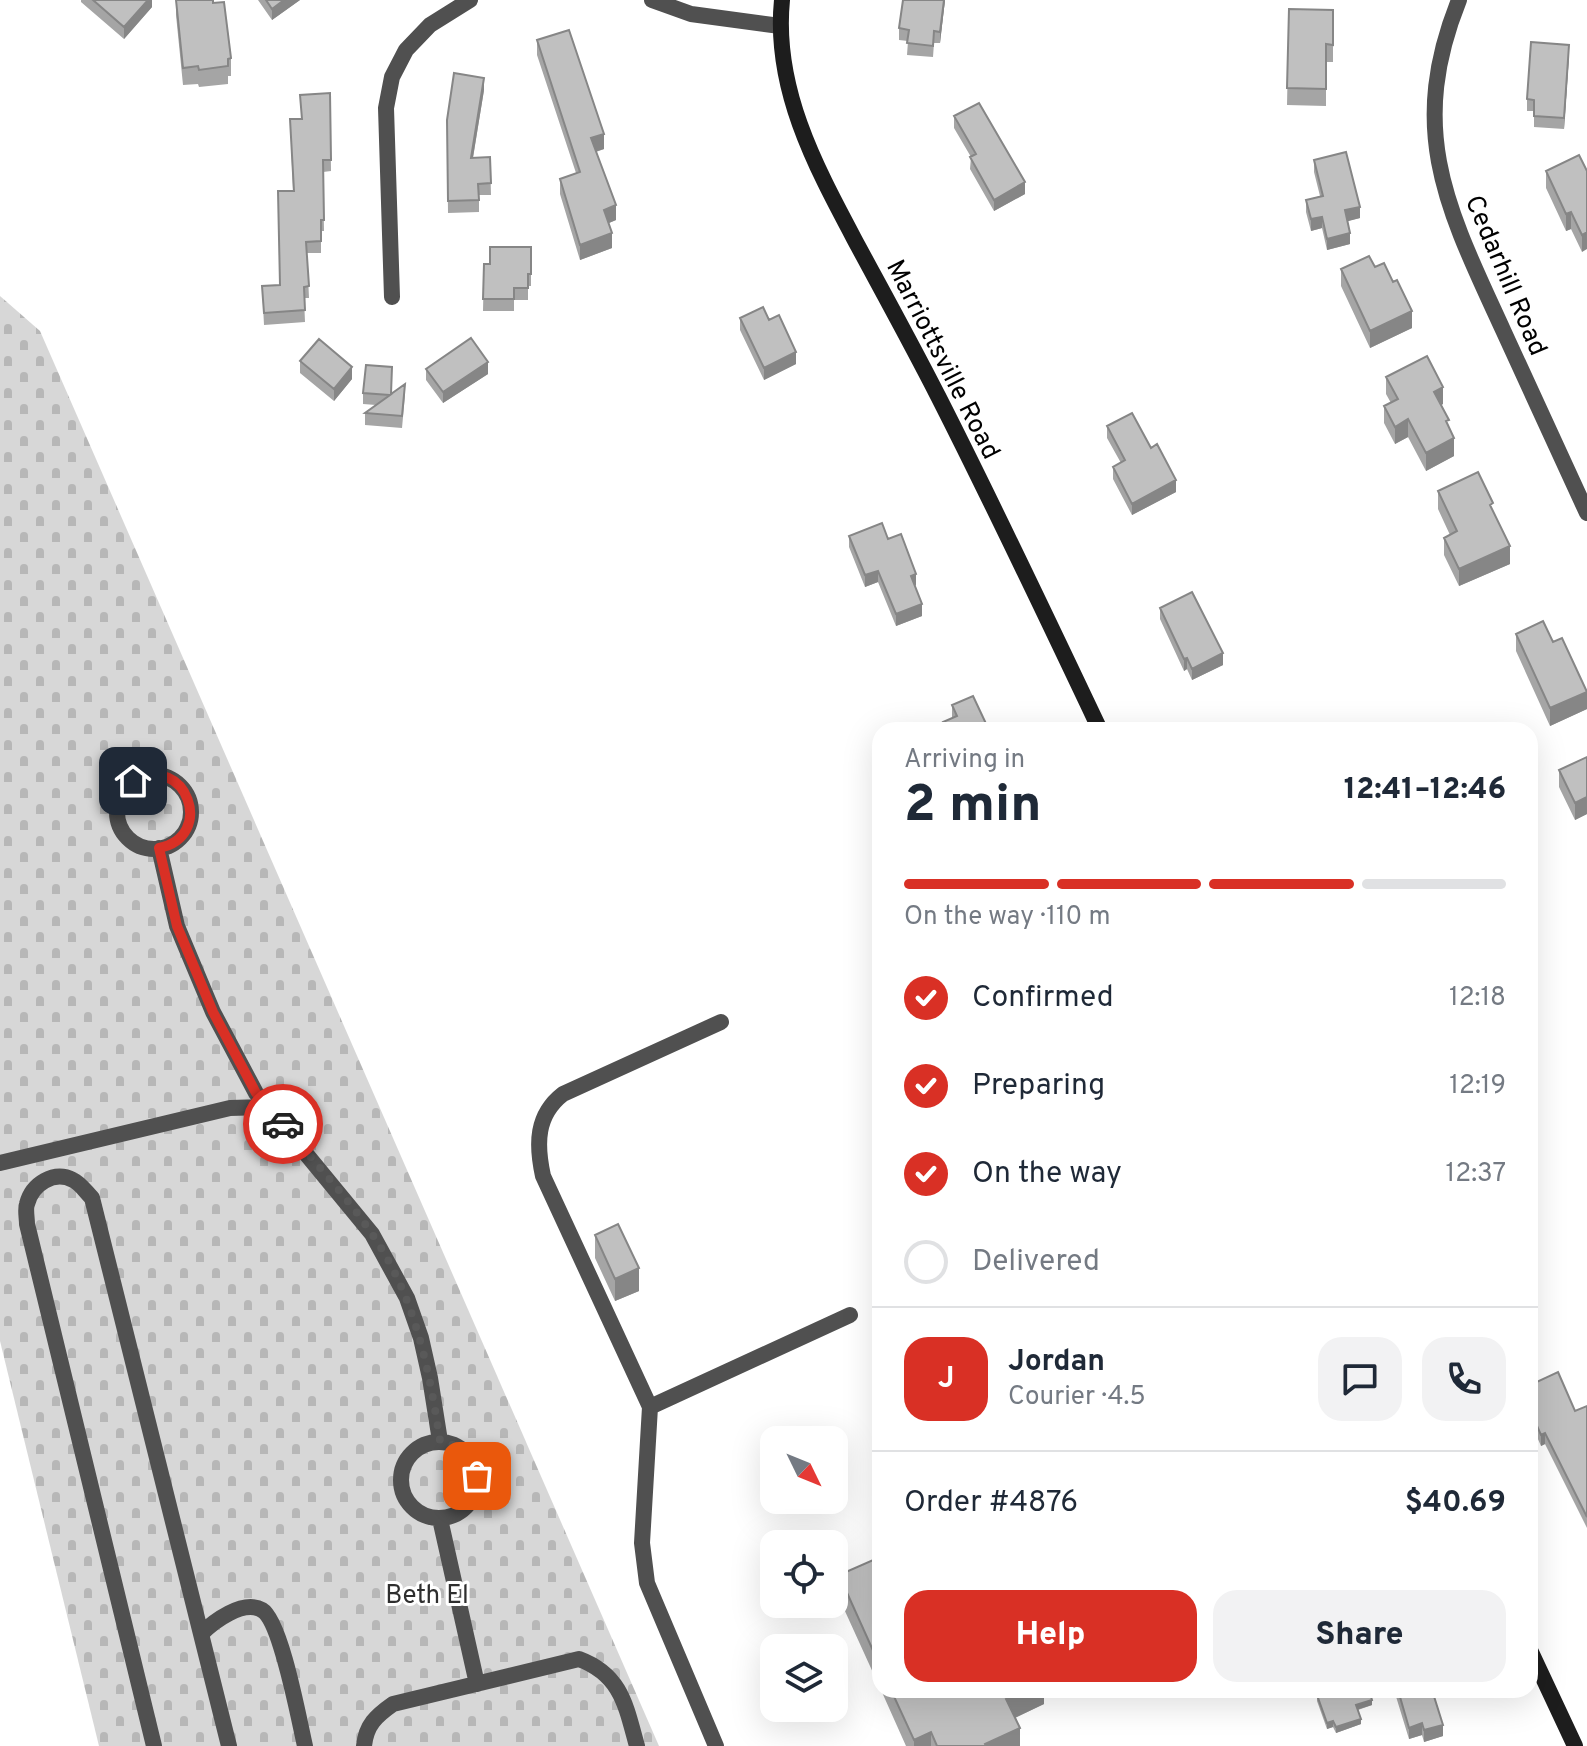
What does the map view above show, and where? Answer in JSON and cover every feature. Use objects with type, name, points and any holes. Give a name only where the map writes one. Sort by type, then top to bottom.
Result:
[{"type":"main road","name":"Marriottsville Road","points":[[782,0],[780,26],[788,88],[806,143],[957,433],[1096,722]]},
{"type":"main road","points":[[1538,1667],[1575,1746]]},
{"type":"street","points":[[392,297],[386,108],[392,77],[406,50],[430,25],[470,0]]},
{"type":"street","points":[[652,0],[691,14],[780,26]]},
{"type":"street","name":"Cedarhill Road","points":[[1459,0],[1444,37],[1436,82],[1435,131],[1442,183],[1458,232],[1587,513]]},
{"type":"street","points":[[153,775],[177,783],[187,795],[191,807],[185,832],[176,842],[159,848],[139,846],[128,839],[116,814],[124,790],[141,777],[153,775]]},
{"type":"street","points":[[159,848],[177,926],[213,1012],[256,1093],[372,1234],[407,1298],[421,1338],[440,1441]]},
{"type":"street","points":[[716,1746],[647,1583],[642,1543],[650,1407],[543,1176],[538,1154],[543,1117],[550,1104],[563,1094],[721,1022]]},
{"type":"street","points":[[0,1163],[230,1108],[269,1107]]},
{"type":"street","points":[[49,1151],[54,1177]]},
{"type":"street","points":[[154,1746],[27,1224],[26,1205],[34,1191],[45,1179],[61,1175],[75,1180],[92,1198],[229,1746]]},
{"type":"street","points":[[650,1407],[850,1315]]},
{"type":"street","points":[[440,1441],[454,1444],[465,1451],[474,1463],[477,1490],[462,1512],[440,1519],[423,1516],[412,1508],[400,1484],[407,1458],[417,1448],[440,1441]]},
{"type":"street","points":[[440,1519],[477,1684]]},
{"type":"street","points":[[201,1634],[215,1620],[230,1612],[252,1608],[262,1610],[276,1627],[305,1746]]},
{"type":"street","points":[[364,1746],[366,1730],[376,1716],[393,1704],[579,1659],[597,1665],[623,1696],[637,1746]]},
{"type":"green space","name":"Beth El","points":[[0,296],[40,331],[659,1746],[99,1746],[0,1341]]},
{"type":"building","points":[[93,0],[148,0],[124,27]]},
{"type":"building","points":[[176,0],[224,2],[231,58],[228,59],[228,66],[199,70],[198,66],[183,68]]},
{"type":"building","points":[[266,0],[284,0],[272,9]]},
{"type":"building","points":[[903,0],[944,0],[940,32],[934,31],[933,46],[907,43],[909,30],[899,28]]},
{"type":"building","points":[[1289,9],[1333,10],[1333,45],[1326,44],[1326,89],[1287,88]]},
{"type":"building","points":[[569,30],[604,134],[591,138],[616,205],[604,210],[612,233],[580,245],[560,179],[580,172],[537,40]]},
{"type":"building","points":[[1531,42],[1569,45],[1564,118],[1534,116],[1534,100],[1527,99]]},
{"type":"building","points":[[454,73],[484,78],[471,158],[490,157],[491,183],[478,184],[479,200],[448,201],[447,120]]},
{"type":"building","points":[[330,93],[331,160],[323,160],[324,220],[321,220],[321,241],[306,242],[309,286],[304,287],[305,310],[264,313],[262,286],[280,285],[278,191],[294,191],[290,119],[302,119],[300,95]]},
{"type":"building","points":[[979,103],[1025,182],[994,200],[970,157],[976,154],[954,116]]},
{"type":"building","points":[[1346,152],[1360,207],[1345,210],[1350,233],[1327,239],[1322,217],[1311,219],[1306,200],[1323,196],[1314,160]]},
{"type":"building","points":[[1579,155],[1587,171],[1587,232],[1582,235],[1571,212],[1566,214],[1546,171]]},
{"type":"building","points":[[490,247],[531,247],[528,288],[514,288],[514,299],[483,299],[484,264],[490,264]]},
{"type":"building","points":[[1369,256],[1375,267],[1384,263],[1393,282],[1397,280],[1412,311],[1370,331],[1341,269]]},
{"type":"building","points":[[763,307],[769,320],[779,315],[796,352],[764,368],[740,318]]},
{"type":"building","points":[[471,338],[488,362],[443,392],[426,369]]},
{"type":"building","points":[[319,339],[352,367],[334,389],[300,361]]},
{"type":"building","points":[[1427,356],[1443,387],[1434,392],[1449,420],[1446,421],[1454,438],[1426,453],[1408,419],[1395,427],[1384,406],[1398,399],[1386,377]]},
{"type":"building","points":[[366,365],[392,367],[391,394],[405,384],[402,416],[365,413],[390,395],[363,393]]},
{"type":"building","points":[[1132,413],[1151,448],[1157,444],[1176,480],[1132,504],[1113,467],[1125,460],[1107,426]]},
{"type":"building","points":[[1478,472],[1510,546],[1459,569],[1444,538],[1457,531],[1438,491]]},
{"type":"building","points":[[882,523],[888,539],[901,534],[916,574],[911,576],[922,604],[896,614],[878,571],[865,575],[849,536]]},
{"type":"building","points":[[1192,592],[1223,653],[1192,669],[1187,658],[1184,659],[1160,608]]},
{"type":"building","points":[[1543,621],[1553,642],[1562,638],[1587,692],[1550,708],[1516,634]]},
{"type":"building","points":[[973,696],[985,722],[943,722],[957,716],[952,705]]},
{"type":"building","points":[[1587,757],[1587,797],[1575,803],[1559,770]]},
{"type":"building","points":[[618,1224],[639,1268],[615,1279],[595,1235]]},
{"type":"building","points":[[1558,1372],[1575,1411],[1587,1406],[1587,1517],[1545,1433],[1541,1435],[1538,1428],[1538,1381]]},
{"type":"building","points":[[872,1561],[872,1648],[848,1595],[848,1571]]},
{"type":"building","points":[[895,1698],[1008,1698],[1006,1699],[1020,1728],[986,1746],[937,1746],[931,1732],[914,1740]]},
{"type":"building","points":[[1318,1698],[1371,1698],[1356,1705],[1361,1719],[1336,1727],[1333,1721],[1327,1723]]},
{"type":"building","points":[[1400,1698],[1435,1698],[1443,1725],[1424,1730],[1422,1723],[1409,1728]]},
{"type":"way so far","points":[[283,1124],[372,1234],[387,1260],[407,1298],[421,1338],[440,1441],[454,1444],[465,1451],[474,1463],[477,1476]]},
{"type":"route","points":[[133,781],[153,775],[166,777],[177,783],[187,795],[191,807],[185,832],[176,842],[159,848],[177,926],[213,1012],[256,1093],[283,1124]]}]
